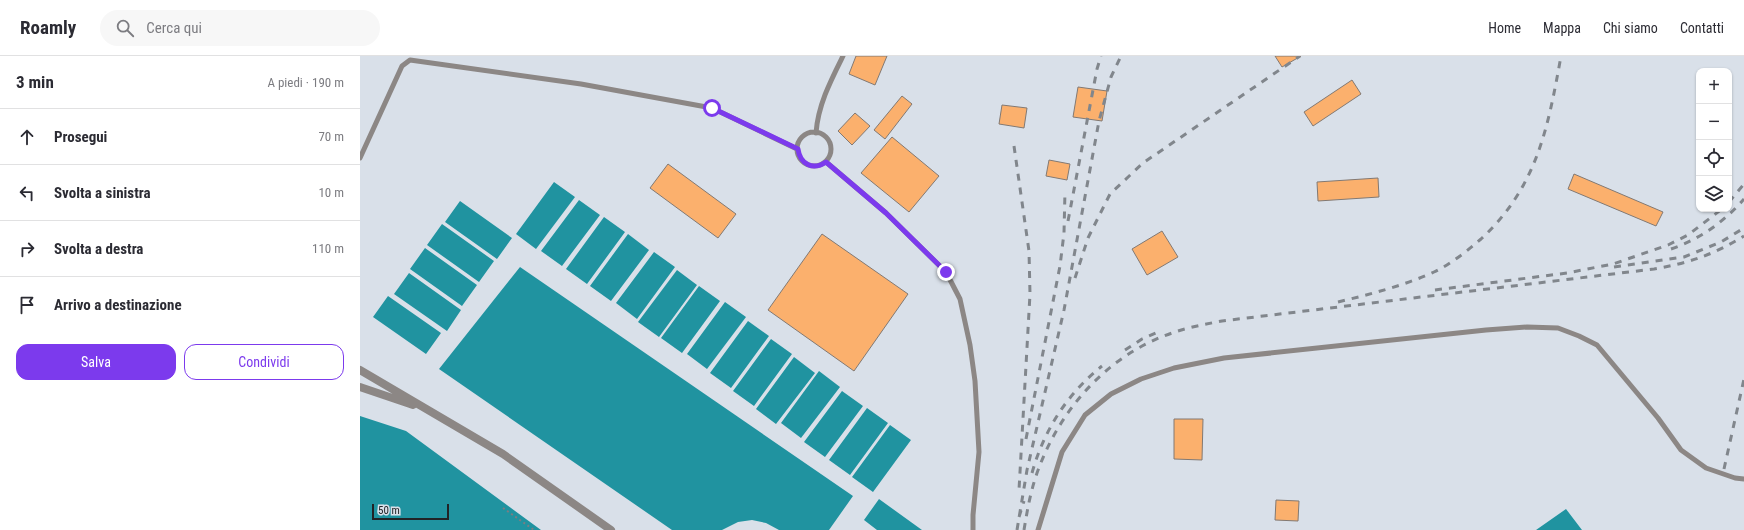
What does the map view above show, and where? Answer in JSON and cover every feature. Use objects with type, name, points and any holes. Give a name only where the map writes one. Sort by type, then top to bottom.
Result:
[{"type":"street","points":[[360,370],[503,454],[611,530]]},
{"type":"street","points":[[360,387],[431,411]]},
{"type":"lane","points":[[816,133],[817,120],[826,91],[843,56]]},
{"type":"lane","points":[[360,158],[402,66],[410,60],[581,84],[712,108],[798,149]]},
{"type":"lane","points":[[811,133],[816,133],[826,137],[831,147],[829,158],[821,165],[810,166],[801,159],[798,149],[801,139],[811,133]]},
{"type":"lane","points":[[826,162],[886,213],[946,272],[960,299],[973,367],[980,452],[973,516],[973,530]]},
{"type":"lane","points":[[1038,530],[1062,452],[1084,415],[1111,394],[1141,379],[1174,368],[1224,358],[1527,327],[1558,328],[1597,345],[1658,418],[1681,450],[1706,468],[1735,478],[1744,479]]},
{"type":"path","points":[[503,508],[534,530]]},
{"type":"water","points":[[554,182],[575,197],[536,249],[516,234]]},
{"type":"water","points":[[579,200],[600,215],[562,266],[541,251]]},
{"type":"water","points":[[460,201],[512,238],[497,259],[445,222]]},
{"type":"water","points":[[604,217],[625,232],[587,284],[566,269]]},
{"type":"water","points":[[442,224],[494,261],[479,282],[427,245]]},
{"type":"water","points":[[628,234],[649,250],[611,301],[590,286]]},
{"type":"water","points":[[425,248],[477,285],[462,306],[410,269]]},
{"type":"water","points":[[654,252],[675,267],[637,319],[616,303]]},
{"type":"water","points":[[520,267],[853,496],[829,530],[779,530],[766,523],[752,520],[738,522],[722,530],[672,530],[439,369]]},
{"type":"water","points":[[677,270],[697,285],[659,337],[638,322]]},
{"type":"water","points":[[409,273],[461,310],[447,331],[394,294]]},
{"type":"water","points":[[699,286],[720,301],[682,353],[661,338]]},
{"type":"water","points":[[388,296],[441,333],[426,354],[373,317]]},
{"type":"water","points":[[725,302],[746,317],[707,369],[687,354]]},
{"type":"water","points":[[748,321],[769,336],[731,388],[710,373]]},
{"type":"water","points":[[771,339],[792,354],[754,406],[733,391]]},
{"type":"water","points":[[794,357],[815,373],[776,424],[756,409]]},
{"type":"water","points":[[819,371],[840,387],[801,438],[781,423]]},
{"type":"water","points":[[842,391],[863,406],[825,457],[804,442]]},
{"type":"water","points":[[867,408],[888,423],[850,475],[829,460]]},
{"type":"water","points":[[360,416],[406,431],[541,530],[360,530]]},
{"type":"water","points":[[890,425],[911,440],[873,492],[852,477]]},
{"type":"water","points":[[879,499],[922,530],[877,530],[864,520]]},
{"type":"water","points":[[1566,509],[1582,530],[1536,530]]},
{"type":"building","points":[[856,56],[887,56],[875,85],[849,74]]},
{"type":"building","points":[[1275,56],[1301,56],[1282,67]]},
{"type":"building","points":[[1352,80],[1361,94],[1313,126],[1304,112]]},
{"type":"building","points":[[1078,87],[1107,91],[1102,121],[1073,117]]},
{"type":"building","points":[[902,96],[912,104],[885,139],[874,130]]},
{"type":"building","points":[[1002,105],[1027,108],[1024,128],[999,124]]},
{"type":"building","points":[[855,113],[870,126],[852,145],[838,131]]},
{"type":"building","points":[[892,137],[939,176],[909,212],[861,173]]},
{"type":"building","points":[[1049,160],[1070,164],[1067,180],[1046,176]]},
{"type":"building","points":[[668,164],[736,214],[718,238],[650,188]]},
{"type":"building","points":[[1574,174],[1663,212],[1656,226],[1568,189]]},
{"type":"building","points":[[1378,178],[1379,197],[1318,201],[1317,182]]},
{"type":"building","points":[[1162,231],[1178,257],[1147,275],[1132,249]]},
{"type":"building","points":[[822,234],[908,294],[854,371],[768,310]]},
{"type":"building","points":[[1174,419],[1203,419],[1202,460],[1174,459]]},
{"type":"building","points":[[1276,500],[1299,501],[1298,521],[1275,520]]},
{"type":"railway","points":[[1068,221],[1097,69],[1101,56]]},
{"type":"railway","points":[[1017,530],[1027,470],[1064,310],[1099,121],[1111,77],[1121,56]]},
{"type":"railway","points":[[1075,278],[1088,238],[1110,194],[1143,163],[1300,56]]},
{"type":"railway","points":[[1338,302],[1399,286],[1440,269],[1476,244],[1500,219],[1515,199],[1537,155],[1551,108],[1561,56]]},
{"type":"railway","points":[[1014,146],[1029,251],[1030,294],[1019,490]]},
{"type":"railway","points":[[1732,198],[1744,184]]},
{"type":"railway","points":[[1026,439],[1060,266],[1064,233],[1065,191]]},
{"type":"railway","points":[[1671,249],[1682,245],[1711,229],[1744,199]]},
{"type":"railway","points":[[1435,290],[1567,273],[1613,264],[1668,245],[1688,235],[1718,212]]},
{"type":"railway","points":[[1614,267],[1684,257],[1721,242],[1744,228]]},
{"type":"railway","points":[[1024,530],[1030,496],[1036,476],[1057,429],[1088,388],[1107,370],[1150,342],[1181,330],[1222,321],[1654,269],[1678,264],[1711,253],[1744,236]]},
{"type":"railway","points":[[1125,350],[1142,339],[1160,331]]},
{"type":"railway","points":[[1032,473],[1043,442],[1058,414],[1078,388],[1102,366]]},
{"type":"railway","points":[[1724,469],[1744,379]]},
{"type":"railway","points":[[1019,517],[1024,501]]},
{"type":"route","points":[[712,108],[798,149],[798,154],[801,159],[810,166],[821,165],[826,162],[886,213],[946,272]]}]
